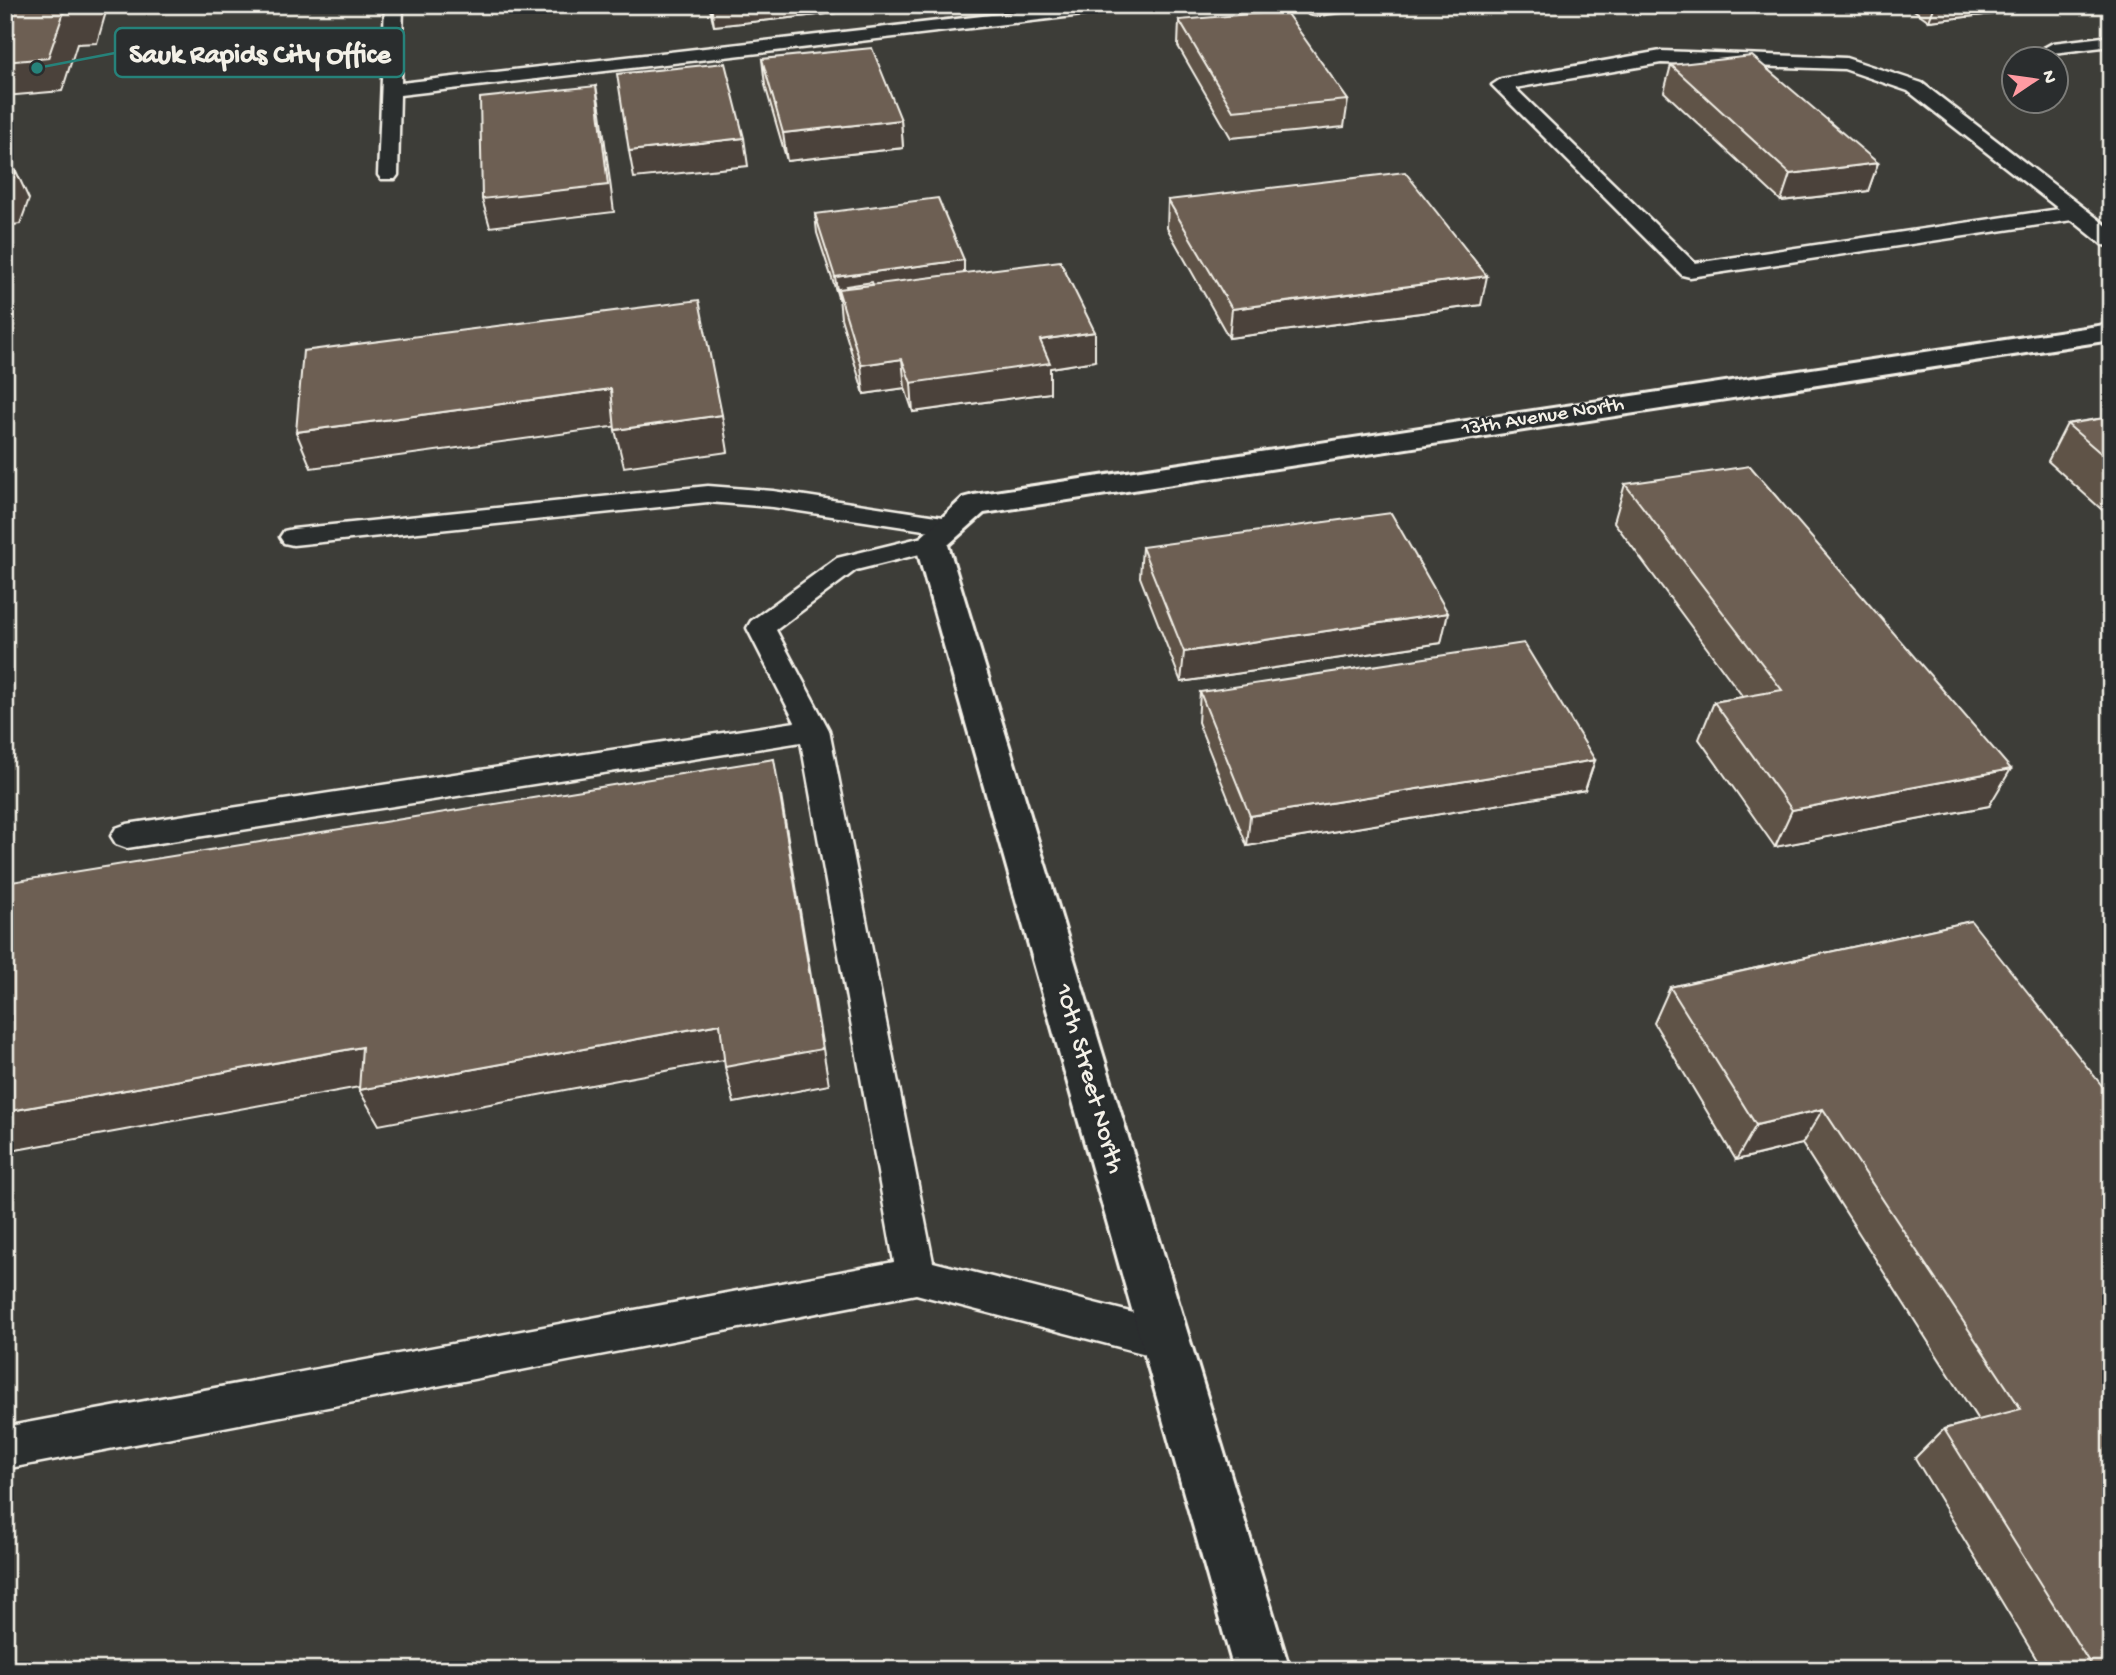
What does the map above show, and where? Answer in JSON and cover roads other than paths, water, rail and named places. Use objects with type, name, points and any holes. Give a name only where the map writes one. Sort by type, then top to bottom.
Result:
[{"type":"street","name":"13th Avenue North","points":[[952,525],[2111,332]]},
{"type":"street","name":"10th Street North","points":[[952,525],[1165,1340],[1262,1670]]},
{"type":"lane","points":[[388,175],[394,5]]},
{"type":"lane","points":[[391,90],[1125,5]]},
{"type":"lane","points":[[1311,5],[1315,10],[1355,5]]},
{"type":"lane","points":[[2070,46],[2111,41]]},
{"type":"lane","points":[[2076,213],[1690,270],[1501,85],[1661,57],[1846,64],[1915,86],[2111,240]]},
{"type":"lane","points":[[293,537],[708,494],[773,499],[952,525]]},
{"type":"lane","points":[[916,1276],[814,730],[761,628],[847,564],[952,525]]},
{"type":"lane","points":[[127,836],[814,730]]},
{"type":"lane","points":[[10,1447],[916,1276],[1165,1340]]},
{"type":"place","name":"Sauk Rapids City Office","points":[[37,68]]}]
